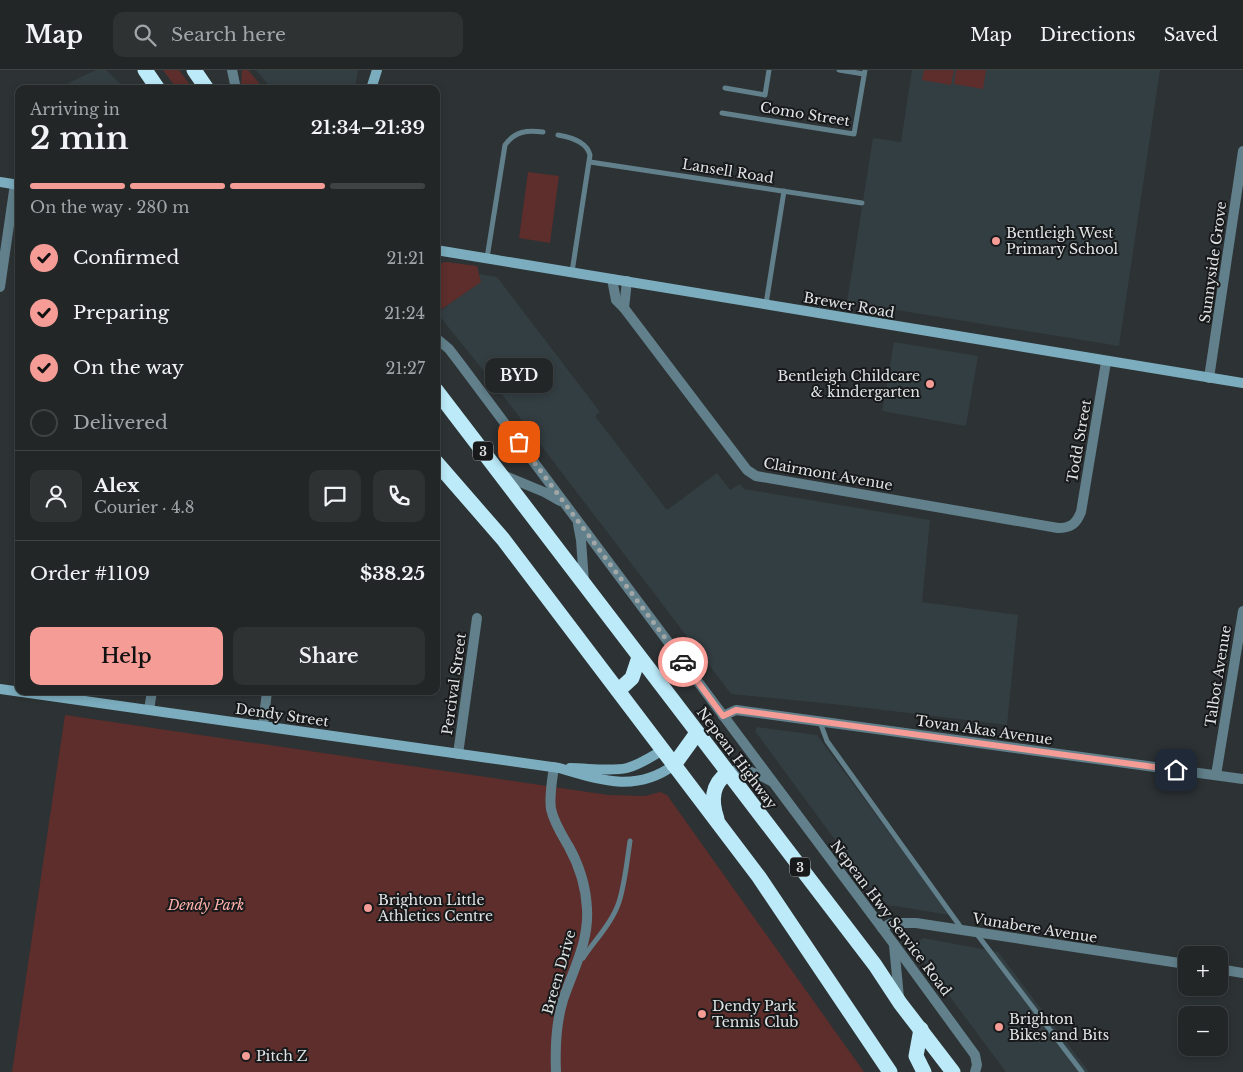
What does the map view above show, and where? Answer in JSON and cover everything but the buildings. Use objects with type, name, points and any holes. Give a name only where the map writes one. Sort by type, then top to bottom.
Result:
[{"type":"highway","points":[[145,70],[155,85]]},
{"type":"highway","points":[[194,70],[204,85]]},
{"type":"highway","name":"Nepean Highway","points":[[440,395],[875,965],[900,1003],[953,1072]]},
{"type":"highway","points":[[440,467],[503,539],[759,877],[890,1072]]},
{"type":"highway","points":[[619,690],[632,678],[639,657]]},
{"type":"highway","points":[[662,750],[697,733]]},
{"type":"highway","points":[[674,765],[697,733]]},
{"type":"highway","points":[[720,826],[714,809],[714,794],[718,781],[728,773]]},
{"type":"highway","points":[[921,1029],[916,1056],[924,1072]]},
{"type":"street","points":[[232,70],[235,85]]},
{"type":"street","points":[[372,85],[378,70]]},
{"type":"street","points":[[378,70],[379,85]]},
{"type":"street","name":"Sunnyside Grove","points":[[1209,378],[1243,151]]},
{"type":"street","points":[[0,182],[15,185]]},
{"type":"street","points":[[0,287],[15,197]]},
{"type":"street","name":"Brewer Road","points":[[440,251],[1106,362],[1243,383]]},
{"type":"street","name":"Brewer Road","points":[[440,254],[451,253]]},
{"type":"street","name":"Clairmont Avenue","points":[[612,279],[616,300],[747,470],[756,476],[1058,528],[1065,528],[1075,524]]},
{"type":"street","points":[[624,308],[627,282]]},
{"type":"street","name":"Nepean Hwy Service Road","points":[[440,342],[456,358],[894,944],[975,1055],[975,1072]]},
{"type":"street","name":"Todd Street","points":[[1075,524],[1081,512],[1106,362]]},
{"type":"street","name":"Nepean Hwy Service Road","points":[[500,474],[544,492],[566,506]]},
{"type":"street","name":"Nepean Hwy Service Road","points":[[574,516],[581,540],[585,586]]},
{"type":"street","name":"Talbot Avenue","points":[[1216,775],[1243,611]]},
{"type":"street","name":"Percival Street","points":[[458,754],[477,618]]},
{"type":"street","name":"Dendy Street","points":[[0,689],[15,691]]},
{"type":"street","name":"Dendy Street","points":[[43,695],[556,768],[598,779],[632,782],[646,780],[674,765]]},
{"type":"street","points":[[149,710],[151,695]]},
{"type":"street","points":[[263,726],[267,695]]},
{"type":"street","name":"Tovan Akas Avenue","points":[[723,716],[736,710],[1243,779]]},
{"type":"street","name":"Dendy Street","points":[[556,768],[624,768],[639,763],[662,750]]},
{"type":"street","name":"Breen Drive","points":[[556,768],[550,794],[551,808],[556,824],[579,867],[586,895],[587,911],[584,943],[560,1011],[556,1047],[556,1072]]},
{"type":"street","name":"Nepean Hwy Service Road","points":[[728,773],[736,770],[749,771],[775,784]]},
{"type":"street","name":"Vunabere Avenue","points":[[882,928],[889,923],[898,922],[964,930],[1178,963]]},
{"type":"street","points":[[894,944],[900,1003]]},
{"type":"street","points":[[1228,970],[1243,973]]},
{"type":"lane","points":[[725,88],[765,94],[769,70]]},
{"type":"lane","name":"Como Street","points":[[722,113],[854,134],[865,72],[839,70]]},
{"type":"lane","points":[[486,258],[505,145],[510,138],[525,131],[543,132]]},
{"type":"lane","points":[[558,135],[568,137],[587,148],[590,155],[572,272]]},
{"type":"lane","name":"Lansell Road","points":[[590,162],[862,203]]},
{"type":"lane","points":[[766,305],[784,191]]},
{"type":"lane","points":[[820,721],[827,741],[964,930]]},
{"type":"lane","points":[[575,968],[608,922],[618,904],[630,841]]},
{"type":"lane","points":[[976,932],[1082,1072]]},
{"type":"shaded area","points":[[96,70],[106,70],[122,85],[68,85],[68,83]]},
{"type":"shaded area","points":[[256,70],[358,70],[356,85],[269,85]]},
{"type":"shaded area","name":"Bentleigh West Primary School","points":[[912,70],[1160,70],[1119,346],[847,302],[873,138],[901,142]]},
{"type":"shaded area","points":[[479,274],[497,277],[600,412],[595,416],[667,510],[717,473],[730,490],[740,484],[744,489],[930,520],[922,602],[1018,615],[1007,725],[731,694],[491,380],[440,317],[440,311],[480,282]]},
{"type":"shaded area","name":"Bentleigh Childcare & kindergarten","points":[[894,342],[978,356],[966,426],[882,411]]},
{"type":"shaded area","points":[[757,727],[817,735],[950,915],[882,904],[755,731]]},
{"type":"shaded area","points":[[923,938],[998,952],[1089,1072],[1006,1072],[912,946]]},
{"type":"green space","points":[[163,70],[179,70],[190,85],[174,85]]},
{"type":"green space","points":[[242,70],[248,70],[261,85],[241,85]]},
{"type":"green space","points":[[924,70],[954,70],[951,85],[922,80]]},
{"type":"green space","points":[[956,70],[986,70],[983,89],[954,84]]},
{"type":"green space","points":[[528,172],[559,176],[550,243],[519,238]]},
{"type":"green space","points":[[446,262],[477,266],[481,282],[440,310],[440,263]]},
{"type":"green space","name":"Dendy Park","points":[[65,715],[608,795],[645,796],[660,792],[667,795],[864,1072],[12,1072]]},
{"type":"way so far","points":[[519,442],[683,662]]},
{"type":"place","name":"Bentleigh West Primary School","points":[[996,241]]},
{"type":"place","name":"Bentleigh Childcare & kindergarten","points":[[930,384]]},
{"type":"place","name":"BYD","points":[[519,442]]},
{"type":"place","name":"Brighton Little Athletics Centre","points":[[368,908]]},
{"type":"place","name":"Dendy Park Tennis Club","points":[[702,1014]]},
{"type":"place","name":"Brighton Bikes and Bits","points":[[999,1027]]},
{"type":"place","name":"Pitch Z","points":[[246,1056]]},
{"type":"route","points":[[683,662],[723,716],[736,710],[1176,770]]}]
